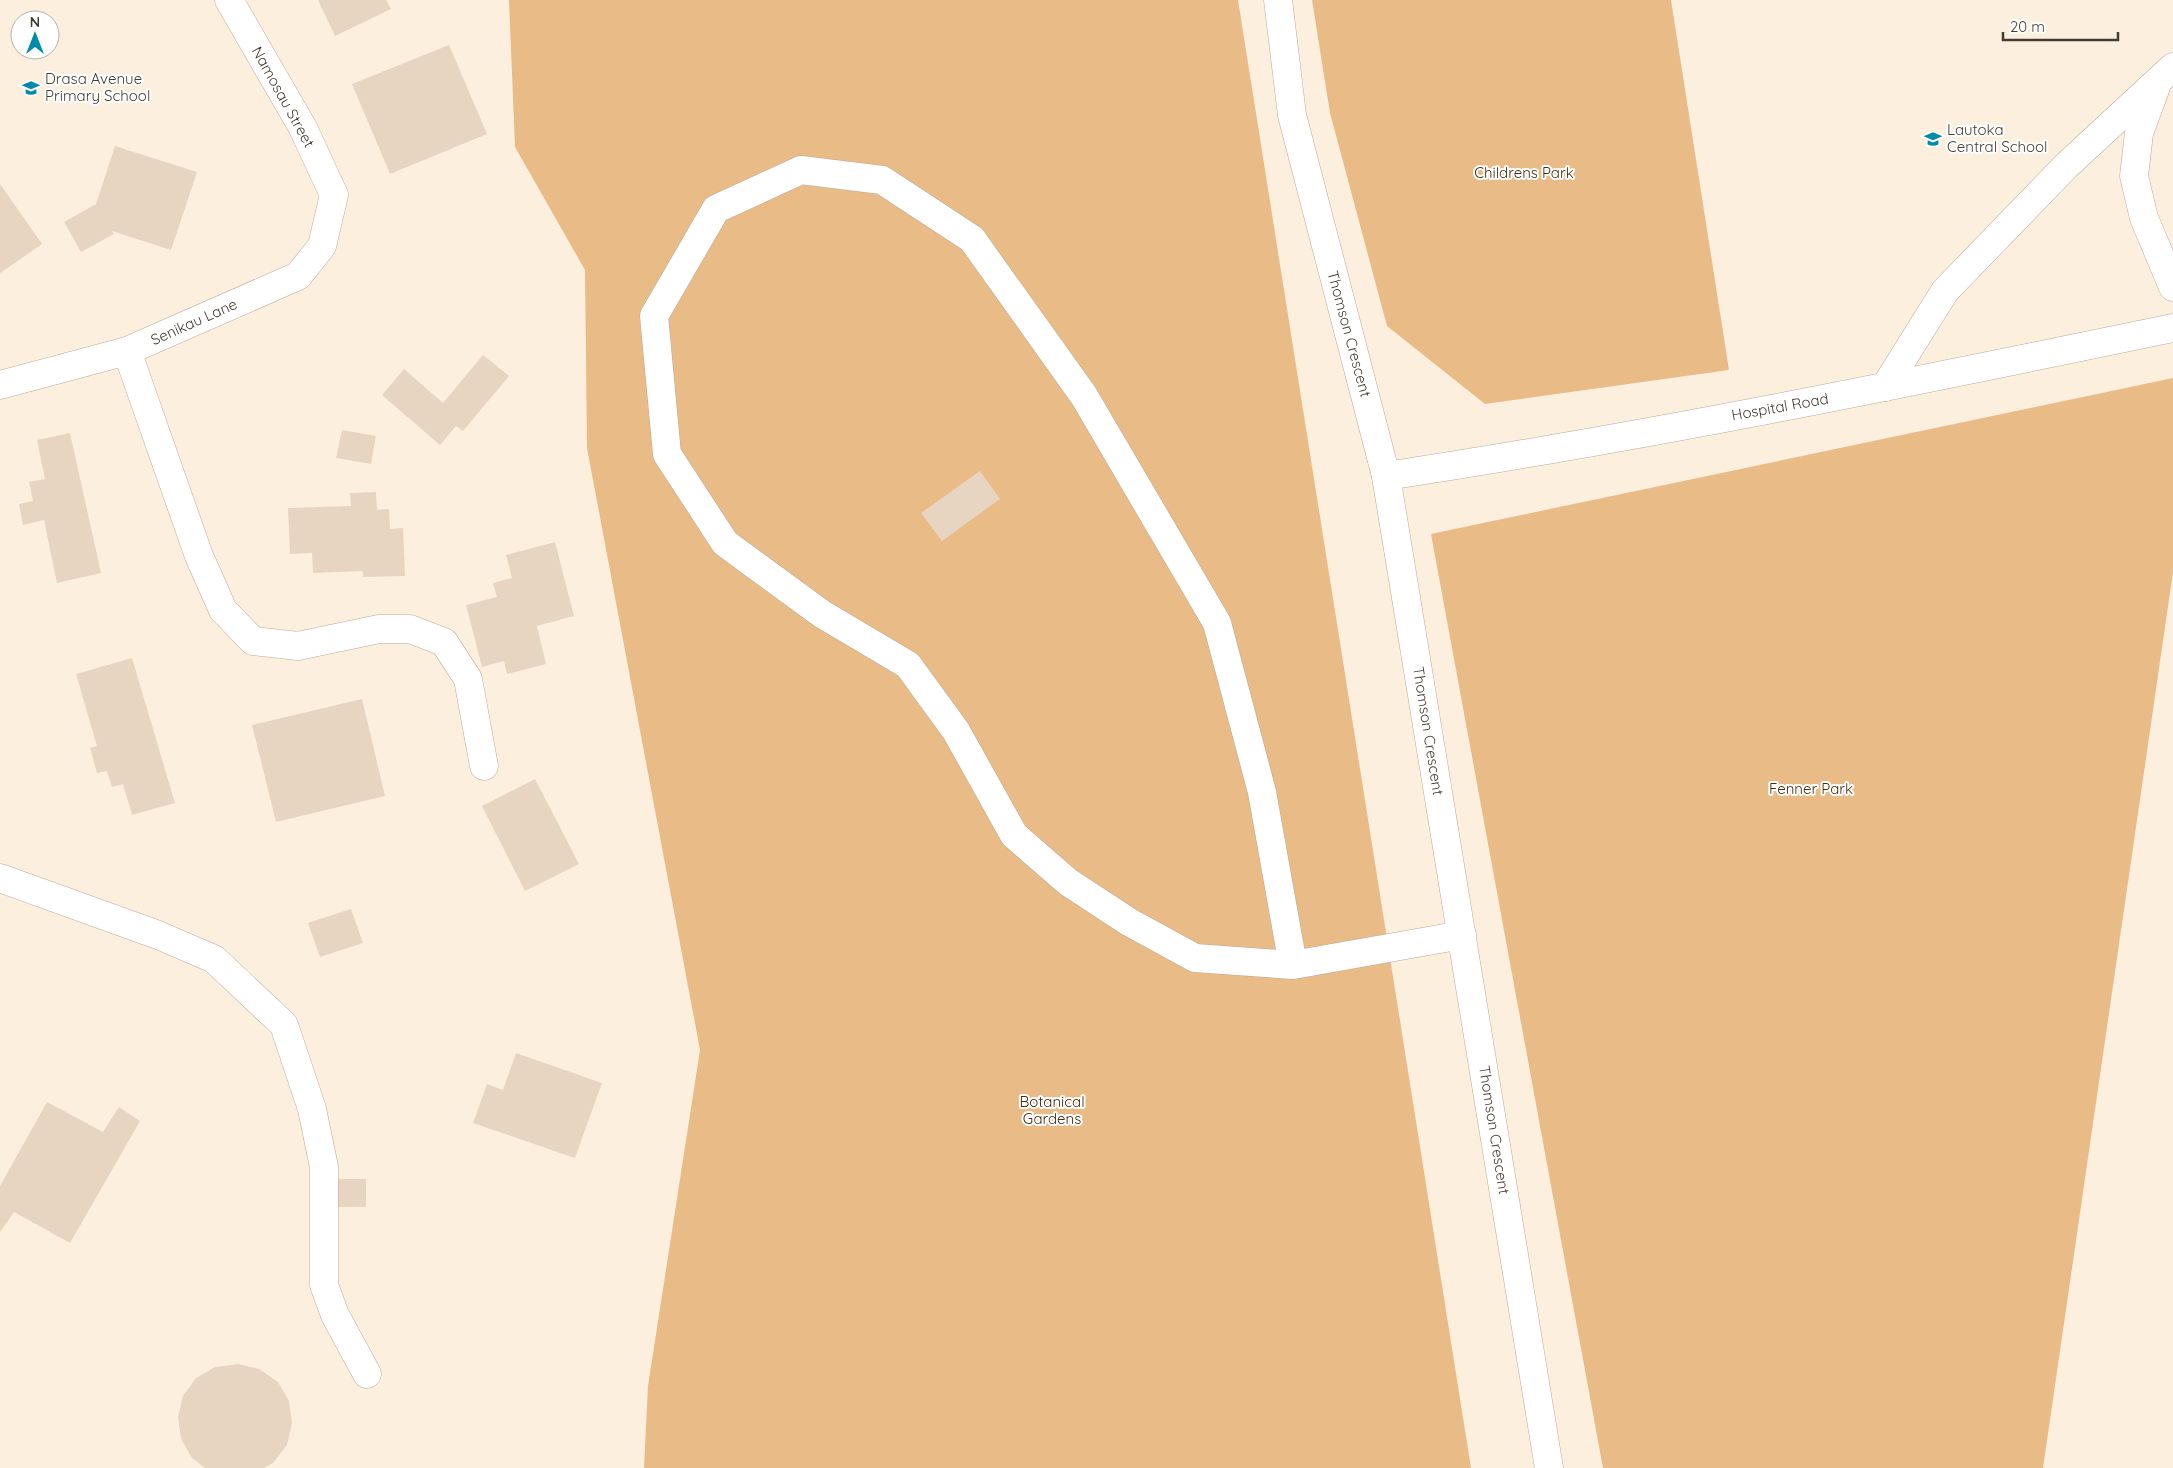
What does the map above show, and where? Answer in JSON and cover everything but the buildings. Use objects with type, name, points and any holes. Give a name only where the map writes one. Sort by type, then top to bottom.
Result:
[{"type":"main road","name":"Namosau Street","points":[[229,0],[302,128],[334,196]]},
{"type":"main road","name":"Thomson Crescent","points":[[1278,0],[1292,115],[1386,476],[1549,1468]]},
{"type":"main road","points":[[2165,75],[2139,133],[2134,176],[2144,218],[2173,287]]},
{"type":"main road","points":[[1885,387],[1945,291],[2066,166],[2165,75]]},
{"type":"main road","points":[[1293,965],[1262,792],[1217,623],[1084,396],[972,239],[882,180],[801,170],[716,209],[654,316],[667,454],[725,543],[822,614],[908,665],[956,731],[1014,835],[1068,882],[1129,922],[1195,958],[1293,965],[1462,935]]},
{"type":"main road","name":"Senikau Lane","points":[[0,385],[127,350],[298,276],[322,246],[334,196]]},
{"type":"main road","name":"Hospital Road","points":[[1386,476],[1493,460],[1885,387],[2173,328]]},
{"type":"main road","points":[[127,350],[199,556],[223,610],[253,641],[298,646],[379,629],[410,629],[444,642],[468,679],[484,766]]},
{"type":"main road","points":[[0,878],[158,935],[214,959],[284,1026],[312,1109],[324,1167],[324,1285],[335,1315],[367,1374]]},
{"type":"green space","name":"Botanical Gardens","points":[[509,0],[1238,0],[1471,1468],[644,1468],[648,1386],[700,1050],[587,448],[585,270],[515,147]]},
{"type":"green space","name":"Childrens Park","points":[[1312,0],[1671,0],[1729,370],[1485,404],[1387,326],[1330,113]]},
{"type":"green space","name":"Fenner Park","points":[[2173,378],[2173,572],[2043,1468],[1603,1468],[1431,534]]},
{"type":"place","name":"Drasa Avenue Primary School","points":[[31,88]]},
{"type":"place","name":"Lautoka Central School","points":[[1933,139]]}]
